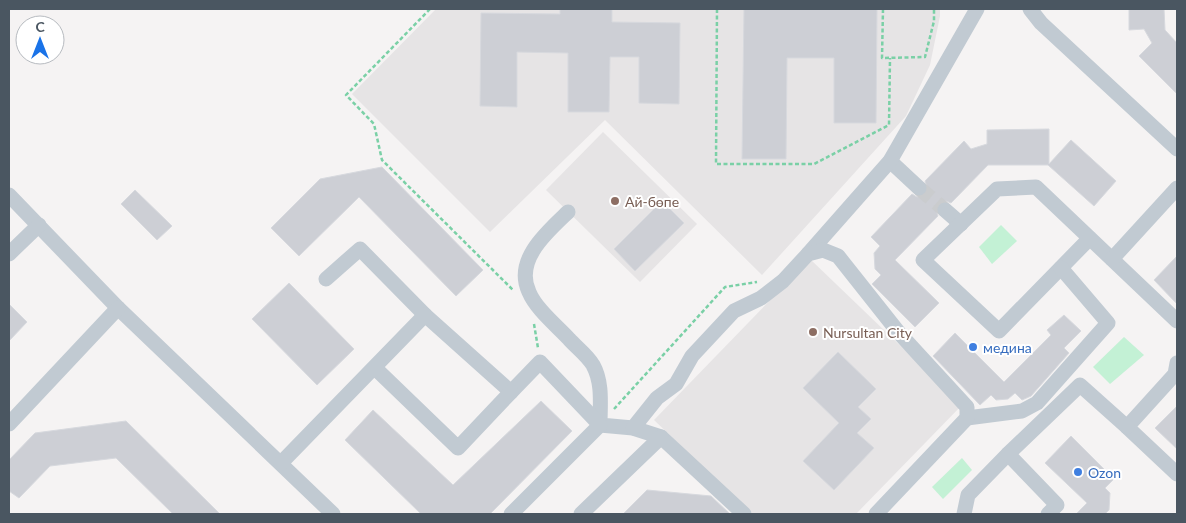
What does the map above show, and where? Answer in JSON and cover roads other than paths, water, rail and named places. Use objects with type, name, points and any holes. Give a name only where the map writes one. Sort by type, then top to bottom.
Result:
[{"type":"street","points":[[633,428],[657,398],[676,384],[692,356],[734,311],[761,298],[783,281],[890,161],[978,9]]},
{"type":"street","points":[[1030,9],[1041,23],[1177,149]]},
{"type":"street","points":[[890,161],[919,188]]},
{"type":"street","points":[[1090,238],[999,331],[923,260],[997,189],[1036,187],[1090,238],[1112,260],[1177,321]]},
{"type":"street","points":[[1112,260],[1177,188]]},
{"type":"street","points":[[9,195],[118,308],[333,514]]},
{"type":"street","points":[[945,210],[961,224]]},
{"type":"street","points":[[511,514],[600,425],[600,387],[592,363],[545,314],[529,294],[525,281],[526,266],[530,255],[568,212]]},
{"type":"street","points":[[9,254],[39,225]]},
{"type":"street","points":[[326,279],[360,249],[425,314],[511,392]]},
{"type":"street","points":[[808,254],[823,250],[838,256],[899,332],[967,407],[967,418]]},
{"type":"street","points":[[876,514],[967,418],[1022,412],[1037,403],[1108,323],[1061,268]]},
{"type":"street","points":[[9,424],[118,308]]},
{"type":"street","points":[[281,463],[375,368],[425,314]]},
{"type":"street","points":[[375,368],[458,448],[540,362],[600,425],[633,428],[661,437],[744,514]]},
{"type":"street","points":[[1127,427],[1175,374],[1177,363]]},
{"type":"street","points":[[964,514],[968,495],[1080,385],[1177,474]]},
{"type":"street","points":[[581,514],[661,437]]},
{"type":"street","points":[[1008,454],[1057,505],[1048,514]]},
{"type":"tunnel","points":[[919,188],[945,210]]},
{"type":"place","name":"Ай-бөпе","points":[[615,201]]},
{"type":"place","name":"Nursultan City","points":[[813,332]]},
{"type":"place","name":"медина","points":[[973,347]]},
{"type":"place","name":"Ozon","points":[[1078,472]]}]
